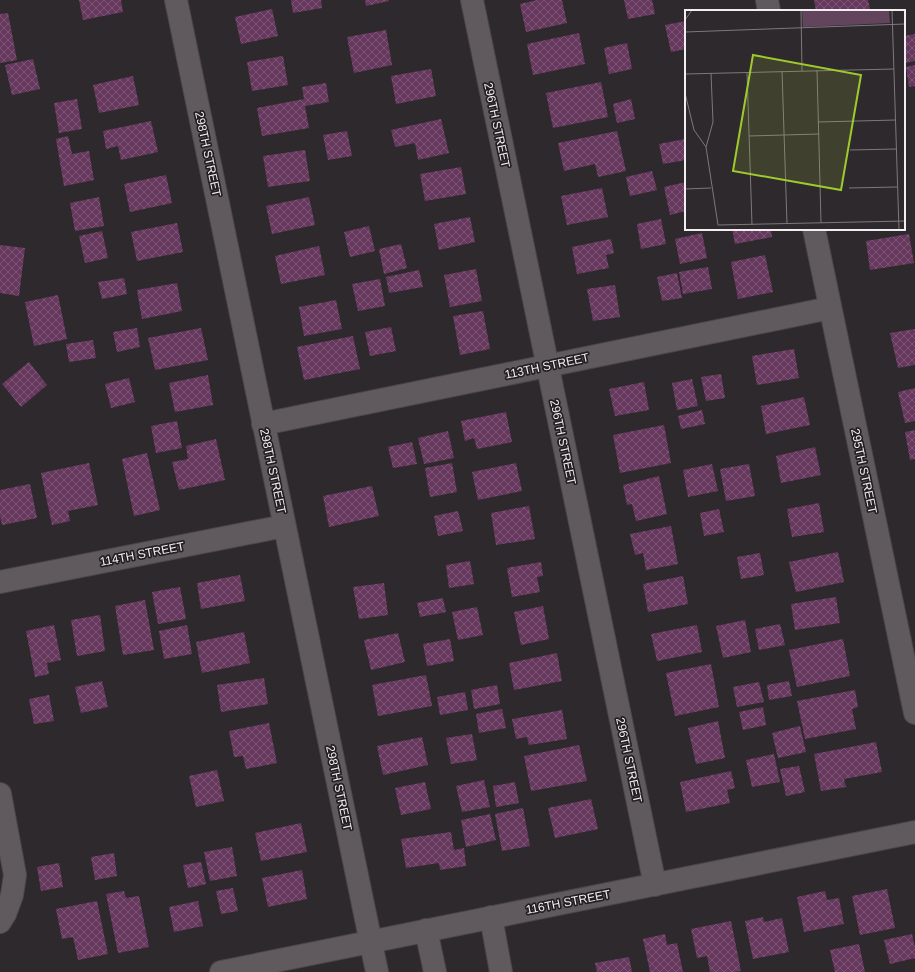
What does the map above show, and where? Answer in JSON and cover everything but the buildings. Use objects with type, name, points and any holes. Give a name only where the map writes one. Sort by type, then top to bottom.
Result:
[{"type":"street","name":"298TH STREET","points":[[176,0],[284,526],[378,972]]},
{"type":"street","name":"296TH STREET","points":[[472,0],[655,885]]},
{"type":"street","points":[[767,0],[769,10]]},
{"type":"street","name":"295TH STREET","points":[[814,230],[915,713]]},
{"type":"street","name":"113TH STREET","points":[[263,424],[830,308]]},
{"type":"street","name":"114TH STREET","points":[[0,582],[284,526]]},
{"type":"street","points":[[0,794],[15,875],[12,895],[5,914],[0,922]]},
{"type":"street","name":"116TH STREET","points":[[221,972],[915,832]]},
{"type":"street","points":[[491,917],[501,972]]},
{"type":"street","points":[[426,930],[435,972]]}]
